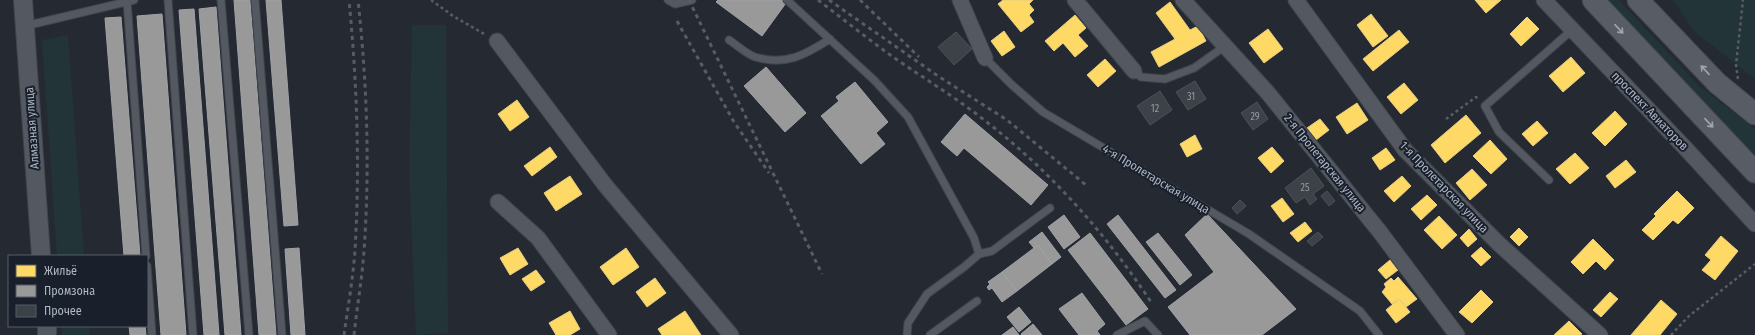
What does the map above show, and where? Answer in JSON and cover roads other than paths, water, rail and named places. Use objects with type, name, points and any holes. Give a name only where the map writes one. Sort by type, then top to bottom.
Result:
[{"type":"main road","points":[[1593,0],[1755,172]]},
{"type":"main road","points":[[1638,0],[1717,83],[1755,114]]},
{"type":"street","name":"Алмазная улица","points":[[23,0],[41,255]]},
{"type":"street","name":"4-я Пролетарская улица","points":[[962,0],[986,58]]},
{"type":"street","points":[[1075,0],[1134,71]]},
{"type":"street","name":"2-я Пролетарская улица","points":[[1183,0],[1268,93],[1380,232],[1457,335]]},
{"type":"street","name":"1-я Пролетарская улица","points":[[1296,0],[1405,150],[1499,244],[1600,335]]},
{"type":"street","name":"проспект Авиаторов","points":[[1544,0],[1688,151],[1755,224]]},
{"type":"street","points":[[497,41],[605,185],[731,335]]},
{"type":"street","points":[[498,202],[538,238],[609,335]]},
{"type":"lane","points":[[168,0],[193,335]]},
{"type":"lane","points":[[221,0],[249,335]]},
{"type":"lane","points":[[255,0],[282,335]]},
{"type":"lane","points":[[668,0],[675,4],[692,0]]},
{"type":"lane","points":[[787,0],[874,80],[908,117],[974,238],[979,254]]},
{"type":"lane","points":[[24,26],[130,1],[146,255]]},
{"type":"lane","points":[[1549,180],[1499,132],[1485,106],[1572,30]]},
{"type":"lane","points":[[729,40],[754,56],[785,61],[809,53],[830,39]]},
{"type":"lane","points":[[1134,71],[1141,77],[1165,79],[1194,68],[1225,46]]},
{"type":"lane","name":"4-я Пролетарская улица","points":[[986,58],[1012,85],[1043,112],[1249,234],[1360,311],[1379,335]]},
{"type":"lane","points":[[908,335],[908,323],[927,294],[979,254],[992,251],[1050,208]]},
{"type":"lane","points":[[148,280],[152,335]]},
{"type":"lane","points":[[930,335],[977,301]]},
{"type":"lane","points":[[1117,335],[1145,321],[1158,335]]},
{"type":"railway","points":[[344,335],[354,261],[357,219],[356,94],[349,0]]},
{"type":"railway","points":[[354,335],[363,262],[367,188],[367,125],[364,62],[358,0]]},
{"type":"railway","points":[[689,0],[822,274]]},
{"type":"railway","points":[[818,0],[893,57],[977,114],[1012,142],[1056,184],[1097,229],[1116,252],[1151,302]]},
{"type":"railway","points":[[829,0],[938,76],[1007,120],[1086,185]]},
{"type":"railway","points":[[860,0],[919,57]]},
{"type":"railway","points":[[677,21],[734,122],[769,173]]}]
